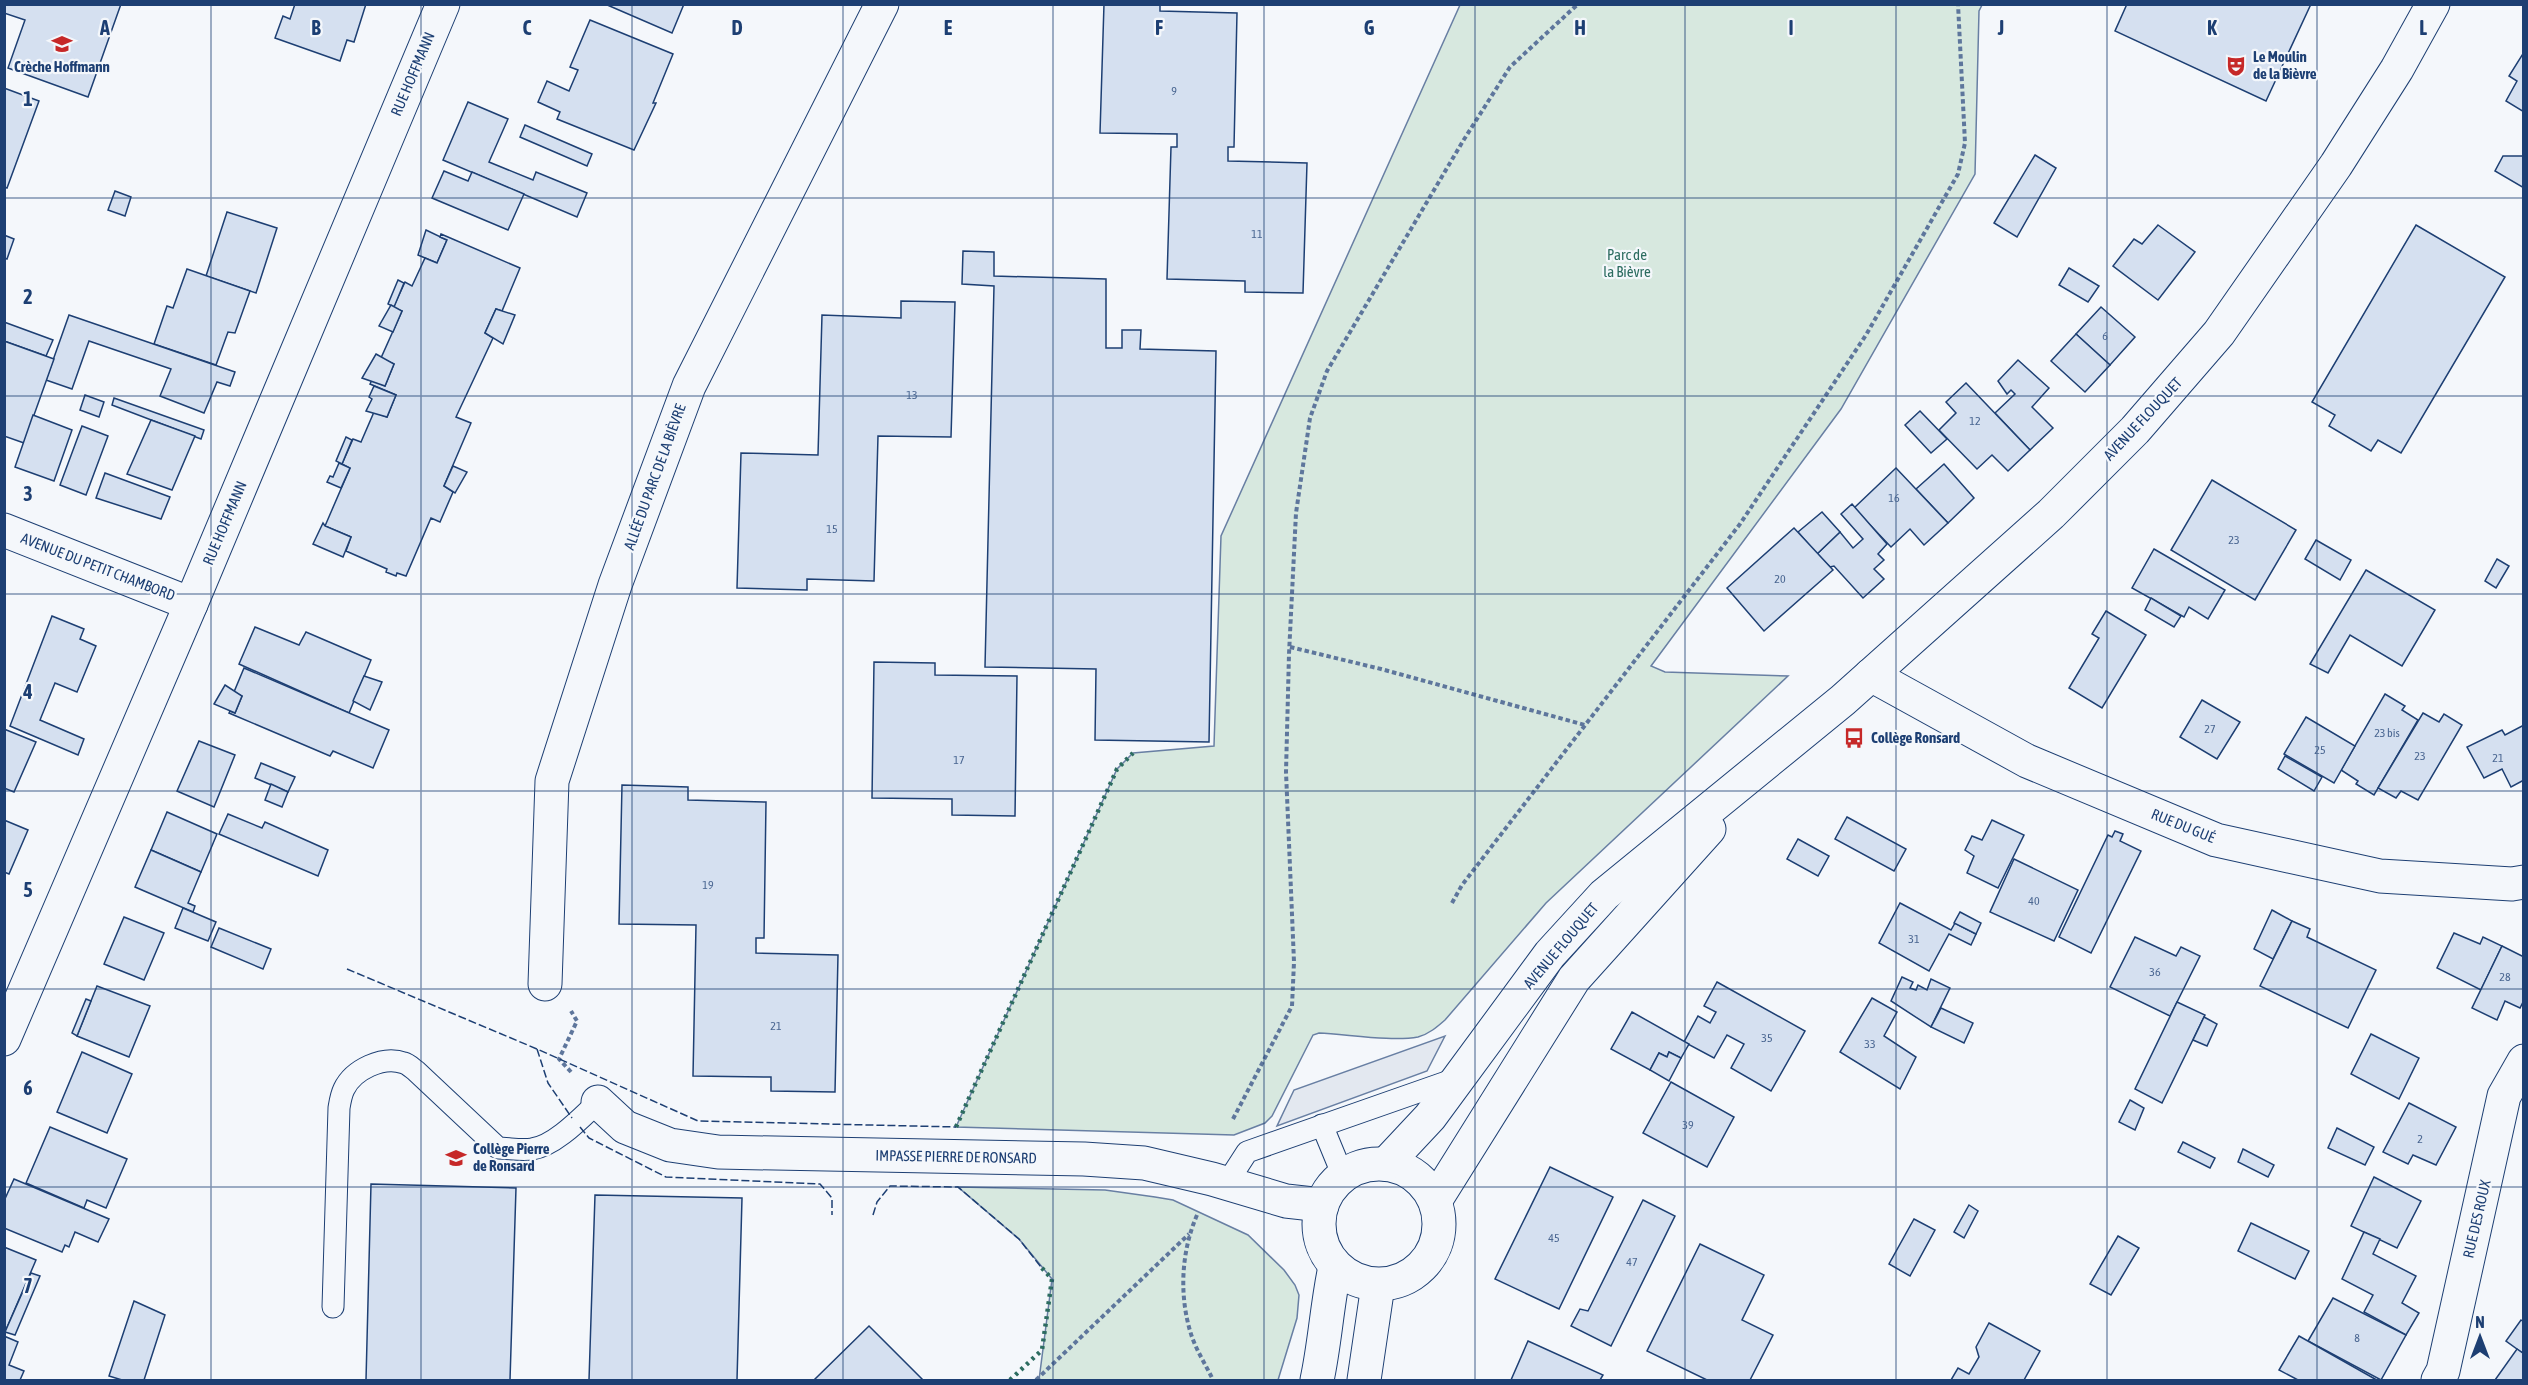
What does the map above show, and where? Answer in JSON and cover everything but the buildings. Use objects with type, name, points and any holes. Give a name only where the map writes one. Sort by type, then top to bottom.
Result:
[{"type":"street","name":"RUE HOFFMANN","points":[[4,1039],[191,604],[443,4]]},
{"type":"street","name":"ALLÉE DU PARC DE LA BIÈVRE","points":[[545,984],[552,782],[615,585],[689,386],[882,4]]},
{"type":"street","name":"AVENUE FLOUQUET","points":[[1386,1164],[1430,1117],[1550,954],[1604,895],[1770,761],[1871,675],[2051,514],[2135,430],[2219,333],[2336,165],[2397,69],[2433,4]]},
{"type":"street","name":"AVENUE DU PETIT CHAMBORD","points":[[4,530],[191,604]]},
{"type":"street","name":"RUE DU GUÉ","points":[[1871,675],[2027,761],[2216,840],[2380,876],[2512,884],[2523,882]]},
{"type":"street","name":"AVENUE FLOUQUET","points":[[1436,1201],[1574,979],[1770,761]]},
{"type":"street","name":"RUE DES ROUX","points":[[2438,1380],[2443,1371],[2504,1095],[2523,1061]]},
{"type":"street","name":"IMPASSE PIERRE DE RONSARD","points":[[598,1102],[625,1127],[670,1145],[718,1152],[1084,1159],[1144,1163],[1220,1181],[1286,1201],[1322,1205]]},
{"type":"street","points":[[1386,1164],[1401,1168],[1415,1176],[1427,1187],[1436,1201],[1439,1235],[1434,1251],[1424,1265],[1411,1276],[1395,1283],[1378,1285],[1348,1276],[1335,1267],[1320,1238],[1319,1221],[1322,1205],[1330,1189],[1343,1176],[1363,1166],[1386,1164]]},
{"type":"street","points":[[1317,1380],[1326,1335],[1329,1297],[1335,1267]]},
{"type":"street","points":[[1364,1380],[1378,1285]]},
{"type":"lane","points":[[333,1307],[339,1108],[344,1089],[355,1075],[372,1065],[388,1061],[404,1063],[416,1071],[498,1148],[532,1149],[547,1144],[576,1123],[598,1102]]},
{"type":"lane","points":[[1220,1181],[1247,1152],[1461,1077]]},
{"type":"lane","points":[[1322,1125],[1343,1176]]},
{"type":"path","points":[[1220,1181],[1225,1134],[1292,1006],[1294,962],[1286,772],[1296,513],[1310,418],[1327,370],[1463,141],[1510,67],[1578,4]]},
{"type":"path","points":[[1452,903],[1462,885],[1747,514],[1866,335],[1958,174],[1965,143],[1958,4]]},
{"type":"path","points":[[1290,647],[1382,669],[1586,725]]},
{"type":"path","points":[[545,984],[560,993],[577,1021],[559,1059],[598,1102]]},
{"type":"path","points":[[1036,1380],[1189,1233],[1182,1295],[1191,1335],[1213,1380]]},
{"type":"green space","name":"Parc de la Bièvre","points":[[1460,5],[1982,5],[1979,11],[1975,174],[1841,409],[1651,666],[1665,672],[1788,676],[1546,903],[1442,1023],[1418,1037],[1382,1038],[1319,1033],[1313,1035],[1272,1116],[1265,1123],[1234,1135],[956,1127],[1117,769],[1133,753],[1214,746],[1221,536]]},
{"type":"green space","points":[[958,1187],[1105,1190],[1155,1197],[1173,1200],[1248,1235],[1284,1270],[1299,1295],[1297,1318],[1278,1380],[1039,1380],[1052,1279],[1019,1239]]},
{"type":"shaded area","points":[[1445,1036],[1427,1071],[1277,1126],[1294,1090]]},
{"type":"hedge","points":[[956,1127],[1117,769],[1133,753]]},
{"type":"hedge","points":[[1010,1380],[1042,1350],[1052,1279],[1041,1267]]},
{"type":"fence","points":[[347,969],[537,1049],[698,1121],[956,1127]]},
{"type":"fence","points":[[537,1049],[548,1083],[572,1118]]},
{"type":"fence","points":[[580,1127],[589,1138],[666,1177],[820,1184],[832,1198],[832,1215]]},
{"type":"fence","points":[[873,1215],[877,1202],[890,1186],[958,1187],[1019,1239],[1041,1267]]},
{"type":"place","name":"Crèche Hoffmann","points":[[62,44]]},
{"type":"place","name":"Le Moulin de la Bièvre","points":[[2236,66]]},
{"type":"place","name":"Collège Ronsard","points":[[1854,738]]},
{"type":"place","name":"Collège Pierre de Ronsard","points":[[456,1158]]}]
